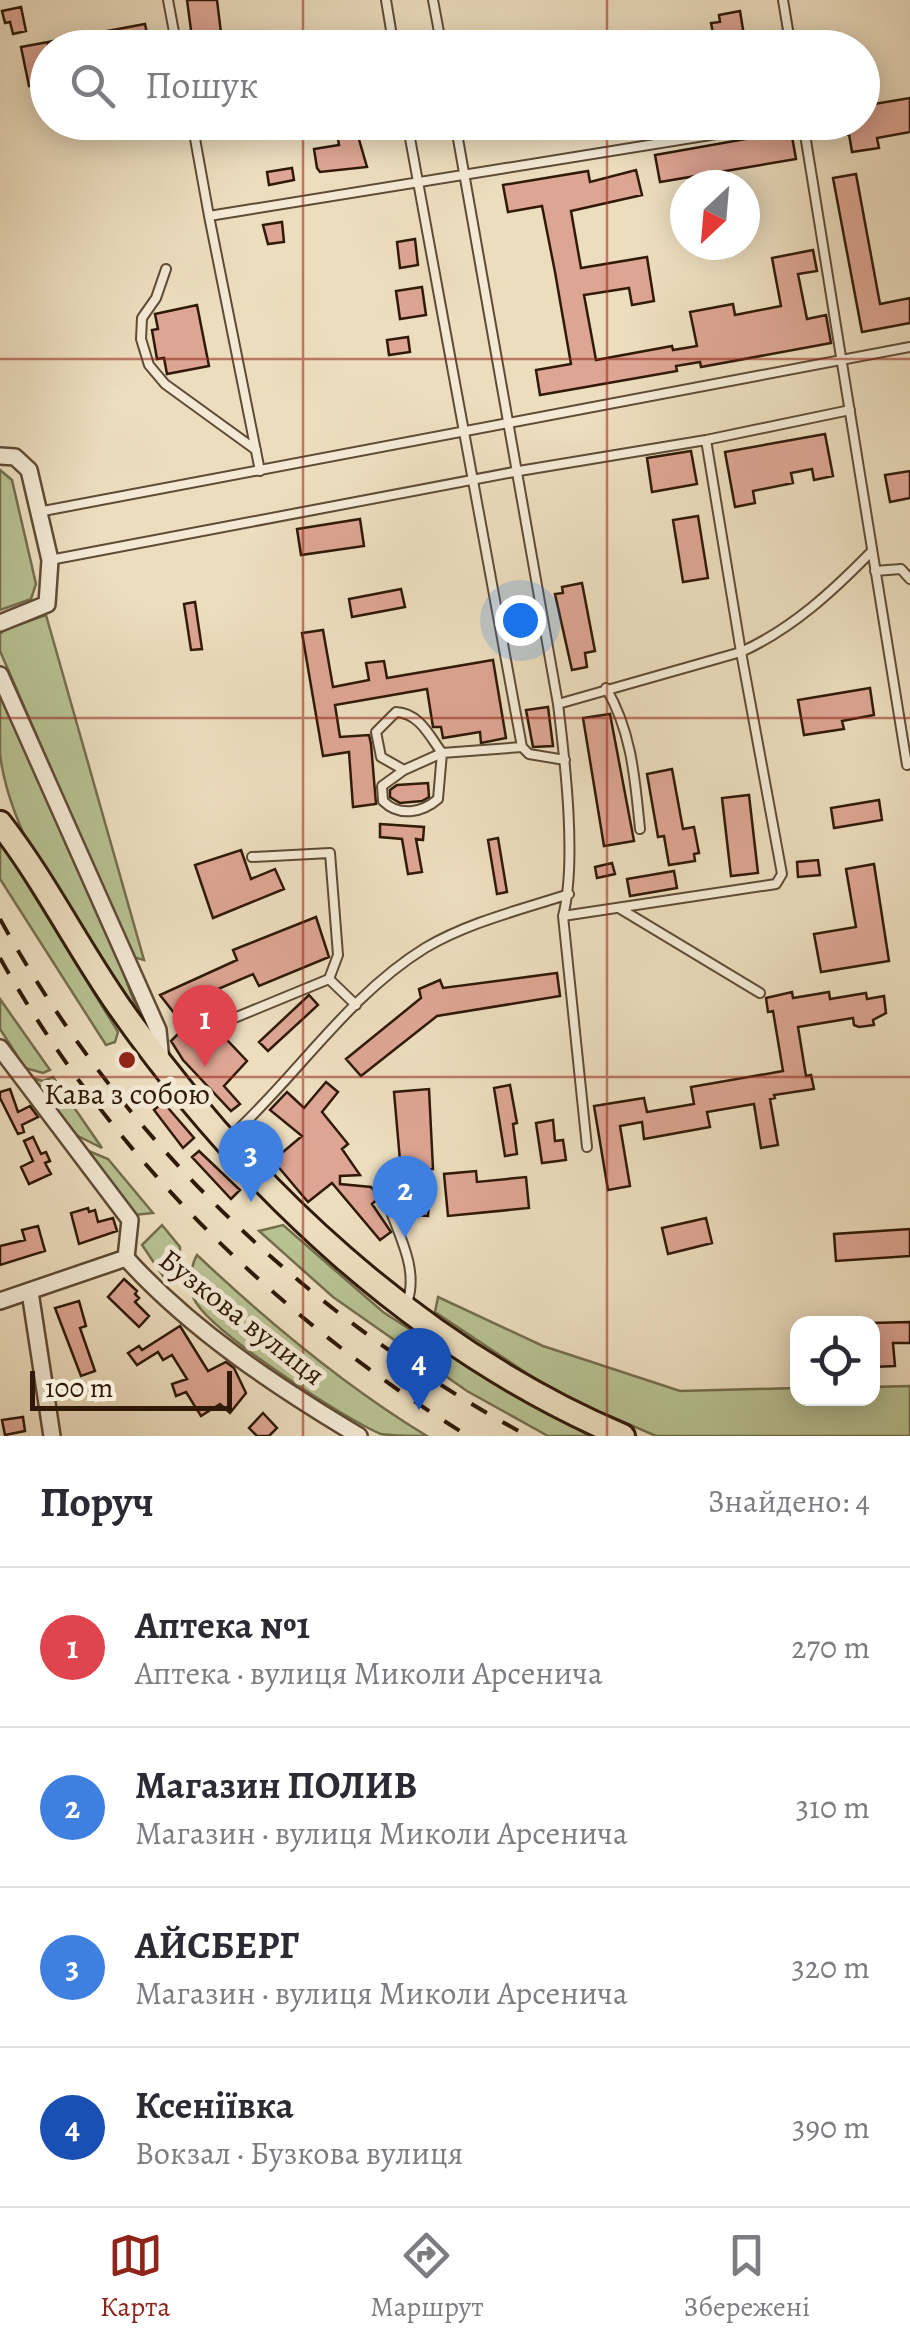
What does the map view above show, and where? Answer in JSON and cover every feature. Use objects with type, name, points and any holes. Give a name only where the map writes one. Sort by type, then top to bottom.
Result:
[{"type":"main road","points":[[0,824],[84,955],[162,1065],[226,1141],[337,1252],[406,1307],[526,1387],[623,1436]]},
{"type":"street","points":[[0,456],[15,458],[30,470],[50,560],[47,604],[0,623]]},
{"type":"street","points":[[0,674],[158,1030],[162,1065]]},
{"type":"street","name":"Бузкова вулиця","points":[[3,1059],[37,1095],[130,1220],[126,1258],[160,1295],[266,1376],[359,1436]]},
{"type":"street","points":[[0,1301],[126,1258]]},
{"type":"street","points":[[30,1292],[52,1436]]},
{"type":"lane","points":[[168,0],[174,30]]},
{"type":"lane","points":[[386,0],[391,30]]},
{"type":"lane","points":[[433,0],[439,30]]},
{"type":"lane","points":[[783,0],[787,30]]},
{"type":"lane","points":[[195,140],[260,471]]},
{"type":"lane","points":[[411,140],[470,481],[522,747],[528,754],[565,760]]},
{"type":"lane","points":[[458,140],[558,704],[565,760],[569,894],[563,916],[587,1147]]},
{"type":"lane","points":[[209,216],[680,140]]},
{"type":"lane","points":[[806,140],[907,765]]},
{"type":"lane","points":[[166,269],[156,298],[142,318],[140,339],[149,365],[165,384],[256,450]]},
{"type":"lane","points":[[38,512],[910,347]]},
{"type":"lane","points":[[50,560],[850,410]]},
{"type":"lane","points":[[563,916],[776,884],[782,874],[706,440]]},
{"type":"lane","points":[[558,704],[741,652],[772,636],[831,593],[872,551]]},
{"type":"lane","points":[[875,571],[900,568],[910,579]]},
{"type":"lane","points":[[606,688],[620,713],[632,756],[640,829]]},
{"type":"lane","points":[[404,770],[382,757],[377,747],[376,732],[396,712],[408,713],[416,719],[442,752],[438,799],[427,809],[416,812],[389,807],[382,800],[382,786],[404,770],[442,752],[522,747]]},
{"type":"lane","points":[[228,1021],[330,979],[338,955],[330,854],[252,857]]},
{"type":"lane","points":[[226,1141],[393,971],[426,948],[473,924],[569,894]]},
{"type":"lane","points":[[619,908],[760,993]]},
{"type":"lane","points":[[330,979],[356,1006]]},
{"type":"lane","points":[[391,1212],[407,1256],[411,1292],[406,1307]]},
{"type":"green space","points":[[0,470],[12,480],[36,584],[31,599],[0,610]]},
{"type":"green space","points":[[46,615],[144,960],[133,957],[0,651],[0,634],[4,630]]},
{"type":"green space","points":[[0,692],[122,969],[145,1031],[58,898],[20,826],[0,754]]},
{"type":"green space","points":[[0,840],[118,1032],[115,1042],[106,1045],[0,879]]},
{"type":"green space","points":[[0,999],[50,1070],[43,1073],[25,1068],[0,1029]]},
{"type":"green space","points":[[28,1077],[43,1081],[53,1077],[102,1148],[74,1134]]},
{"type":"green space","points":[[79,1147],[108,1159],[153,1213],[134,1215]]},
{"type":"green space","points":[[162,1225],[180,1247],[179,1273],[165,1279],[142,1245]]},
{"type":"green space","points":[[283,1225],[383,1312],[490,1381],[590,1436],[548,1436],[467,1391],[333,1297],[259,1231]]},
{"type":"green space","points":[[197,1255],[307,1351],[427,1436],[381,1434],[310,1394],[225,1332],[194,1299],[191,1276]]},
{"type":"green space","points":[[438,1297],[543,1346],[680,1391],[790,1388],[790,1406],[880,1406],[880,1387],[910,1386],[910,1436],[656,1436],[575,1401],[435,1312]]},
{"type":"building","points":[[187,0],[217,0],[221,30],[191,30]]},
{"type":"building","points":[[21,7],[26,31],[13,34],[2,11]]},
{"type":"building","points":[[740,11],[743,30],[712,30],[711,23],[720,22],[719,15]]},
{"type":"building","points":[[145,24],[146,30],[113,30]]},
{"type":"building","points":[[30,45],[30,86],[29,86],[21,47]]},
{"type":"building","points":[[910,98],[910,132],[880,137],[880,103]]},
{"type":"building","points":[[338,140],[359,140],[367,167],[320,172],[314,149],[339,145]]},
{"type":"building","points":[[740,140],[793,140],[796,159],[731,170],[670,170],[670,180],[660,182],[655,155]]},
{"type":"building","points":[[850,140],[877,140],[879,148],[852,152]]},
{"type":"building","points":[[292,168],[294,180],[269,185],[267,172]]},
{"type":"building","points":[[636,170],[642,195],[571,211],[581,268],[647,257],[654,301],[632,305],[629,288],[584,295],[596,360],[672,346],[673,350],[697,346],[690,312],[733,304],[735,315],[781,306],[772,258],[813,250],[817,271],[798,274],[807,319],[826,315],[831,343],[701,367],[700,362],[676,366],[677,371],[540,395],[536,370],[571,364],[555,272],[542,206],[508,212],[503,185],[588,171],[590,182]]},
{"type":"building","points":[[856,174],[880,304],[910,298],[910,323],[862,332],[833,178]]},
{"type":"building","points":[[282,222],[284,242],[268,244],[263,225]]},
{"type":"building","points":[[415,239],[418,265],[400,268],[397,242]]},
{"type":"building","points":[[422,287],[426,315],[400,319],[396,291]]},
{"type":"building","points":[[197,305],[209,366],[167,374],[164,358],[157,359],[152,330],[158,329],[155,314]]},
{"type":"building","points":[[408,337],[410,352],[389,355],[387,340]]},
{"type":"building","points":[[825,434],[833,476],[814,480],[812,469],[791,473],[793,483],[753,491],[755,503],[735,507],[725,452]]},
{"type":"building","points":[[691,451],[697,484],[652,492],[647,458]]},
{"type":"building","points":[[910,471],[910,498],[890,502],[885,475]]},
{"type":"building","points":[[698,516],[708,578],[683,582],[673,520]]},
{"type":"building","points":[[360,519],[364,546],[301,555],[297,529]]},
{"type":"building","points":[[582,583],[595,651],[585,653],[587,667],[572,670],[555,594],[563,593],[562,587]]},
{"type":"building","points":[[401,589],[405,607],[352,617],[349,599]]},
{"type":"building","points":[[195,602],[202,649],[191,650],[184,604]]},
{"type":"building","points":[[323,630],[333,687],[369,680],[366,663],[384,661],[387,678],[493,660],[506,738],[481,743],[480,732],[443,738],[441,727],[433,727],[427,689],[335,705],[340,737],[369,735],[371,744],[376,804],[353,807],[349,752],[323,756],[302,633]]},
{"type":"building","points":[[870,688],[874,715],[842,721],[844,729],[804,735],[798,700]]},
{"type":"building","points":[[548,707],[553,746],[533,747],[526,710]]},
{"type":"building","points":[[610,714],[634,841],[604,846],[583,718]]},
{"type":"building","points":[[672,769],[683,829],[694,827],[699,853],[694,854],[695,861],[669,865],[664,836],[658,837],[647,774]]},
{"type":"building","points":[[428,783],[429,797],[422,801],[400,803],[390,797],[390,790],[397,785]]},
{"type":"building","points":[[749,795],[758,873],[731,876],[722,798]]},
{"type":"building","points":[[879,800],[882,820],[834,828],[831,808]]},
{"type":"building","points":[[380,824],[424,827],[423,840],[416,839],[422,872],[408,874],[402,839],[380,837]]},
{"type":"building","points":[[498,838],[507,892],[497,894],[488,840]]},
{"type":"building","points":[[241,850],[251,879],[275,869],[284,889],[213,918],[195,865]]},
{"type":"building","points":[[818,860],[820,875],[798,877],[797,862]]},
{"type":"building","points":[[612,863],[615,874],[597,878],[595,867]]},
{"type":"building","points":[[874,864],[889,961],[821,972],[814,934],[856,927],[846,869]]},
{"type":"building","points":[[674,871],[677,888],[630,896],[627,879]]},
{"type":"building","points":[[316,917],[329,957],[259,986],[253,974],[190,1001],[247,1061],[224,1086],[240,1104],[231,1111],[183,1060],[171,1041],[185,1027],[160,995],[237,960],[233,950]]},
{"type":"building","points":[[557,973],[560,996],[437,1016],[361,1076],[346,1059],[421,998],[419,989],[440,980],[443,988]]},
{"type":"building","points":[[792,992],[793,998],[829,992],[830,999],[866,993],[867,999],[884,996],[886,1013],[873,1020],[874,1025],[859,1027],[854,1025],[853,1018],[798,1027],[806,1076],[811,1075],[814,1089],[774,1095],[770,1099],[778,1145],[761,1148],[754,1104],[707,1112],[710,1127],[644,1139],[642,1122],[620,1126],[630,1186],[608,1190],[594,1106],[644,1098],[647,1112],[694,1104],[691,1087],[783,1071],[773,1011],[768,1012],[766,998]]},
{"type":"building","points":[[309,995],[318,1005],[268,1051],[259,1042]]},
{"type":"building","points":[[326,1082],[338,1092],[322,1112],[348,1144],[342,1149],[360,1175],[340,1176],[340,1184],[371,1187],[380,1197],[372,1204],[391,1232],[380,1240],[332,1183],[308,1202],[270,1157],[267,1160],[254,1145],[267,1134],[283,1152],[302,1136],[270,1110],[287,1092],[304,1108]]},
{"type":"building","points":[[510,1085],[517,1123],[513,1124],[517,1154],[505,1156],[494,1088]]},
{"type":"building","points":[[10,1089],[18,1112],[30,1106],[38,1117],[22,1125],[24,1132],[18,1134],[0,1098],[0,1092]]},
{"type":"building","points":[[429,1089],[433,1169],[401,1172],[394,1092]]},
{"type":"building","points":[[163,1102],[194,1138],[183,1148],[154,1110]]},
{"type":"building","points":[[553,1120],[555,1141],[563,1140],[566,1160],[542,1163],[536,1123]]},
{"type":"building","points":[[33,1137],[41,1154],[46,1152],[50,1161],[45,1163],[51,1174],[29,1184],[21,1167],[33,1161],[24,1141]]},
{"type":"building","points":[[199,1151],[240,1190],[231,1199],[192,1157]]},
{"type":"building","points":[[476,1171],[477,1182],[526,1177],[529,1208],[448,1216],[444,1174]]},
{"type":"building","points":[[416,1192],[430,1193],[428,1216],[413,1215]]},
{"type":"building","points":[[88,1208],[89,1212],[95,1210],[98,1222],[113,1218],[117,1231],[79,1244],[71,1213]]},
{"type":"building","points":[[706,1218],[712,1243],[668,1254],[662,1228]]},
{"type":"building","points":[[38,1226],[45,1251],[0,1265],[0,1246],[25,1240],[22,1230]]},
{"type":"building","points":[[910,1229],[910,1256],[836,1261],[834,1234]]},
{"type":"building","points":[[124,1279],[137,1291],[139,1298],[135,1302],[149,1316],[139,1327],[108,1297]]},
{"type":"building","points":[[79,1301],[86,1326],[80,1328],[95,1371],[81,1376],[55,1308]]},
{"type":"building","points":[[910,1322],[910,1343],[893,1343],[895,1366],[880,1367],[880,1323]]},
{"type":"building","points":[[180,1326],[208,1371],[226,1362],[234,1368],[246,1393],[230,1413],[220,1404],[201,1416],[186,1392],[176,1396],[172,1384],[187,1379],[172,1355],[163,1360],[158,1352],[137,1365],[128,1353],[139,1346],[142,1350]]},
{"type":"building","points":[[263,1413],[277,1428],[269,1436],[257,1436],[249,1428]]},
{"type":"building","points":[[23,1417],[25,1431],[5,1435],[2,1420]]},
{"type":"railway","points":[[0,919],[48,999],[102,1076],[162,1148],[226,1215],[369,1336],[447,1389],[528,1436]]},
{"type":"railway","points":[[0,958],[44,1031],[93,1100],[204,1227],[329,1339],[468,1436]]},
{"type":"place","name":"Кава з собою","points":[[127,1060]]},
{"type":"place","name":"Аптека №1","points":[[205,1067]]},
{"type":"place","name":"АЙСБЕРГ","points":[[251,1202]]},
{"type":"place","name":"Магазин ПОЛИВ","points":[[405,1238]]},
{"type":"place","name":"Ксеніївка","points":[[419,1410]]}]
